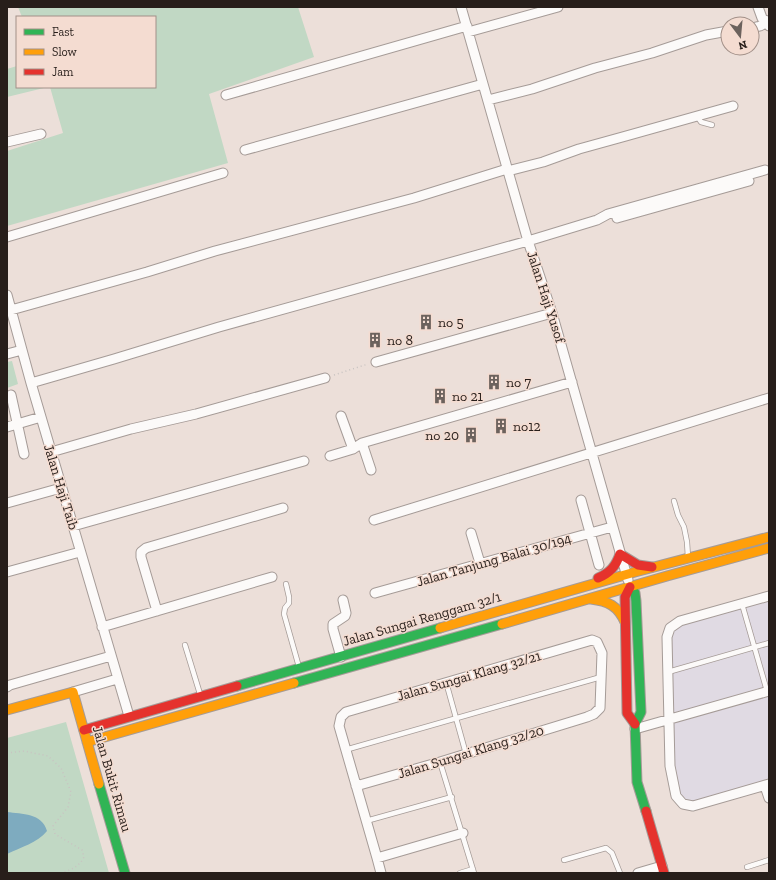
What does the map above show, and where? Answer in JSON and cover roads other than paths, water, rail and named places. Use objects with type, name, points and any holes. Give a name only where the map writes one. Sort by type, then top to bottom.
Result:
[{"type":"main road","name":"Jalan Sungai Renggam 32/1","points":[[84,730],[688,557],[769,537]]},
{"type":"main road","name":"Jalan Sungai Renggam 32/1","points":[[87,742],[769,548]]},
{"type":"main road","points":[[514,608],[524,599],[603,576],[613,570],[620,554],[638,565],[653,567]]},
{"type":"main road","points":[[637,622],[645,594],[651,587],[667,576]]},
{"type":"main road","points":[[635,727],[627,713],[625,597],[630,587],[635,593],[641,712],[635,727],[637,782],[663,869]]},
{"type":"main road","points":[[587,599],[608,602],[615,606],[621,612],[626,624]]},
{"type":"main road","points":[[322,663],[326,675]]},
{"type":"main road","points":[[7,710],[73,692]]},
{"type":"main road","name":"Jalan Bukit Rimau","points":[[73,692],[125,873]]},
{"type":"main road","points":[[200,696],[204,708]]},
{"type":"main road","points":[[95,768],[95,753],[108,736]]},
{"type":"street","name":"Jalan Haji Yusof","points":[[461,7],[528,241],[552,313],[630,587]]},
{"type":"street","points":[[226,95],[467,29],[558,7]]},
{"type":"street","points":[[758,7],[762,18],[769,23]]},
{"type":"street","points":[[488,100],[595,68],[652,53],[706,35],[720,32]]},
{"type":"street","points":[[245,150],[483,84]]},
{"type":"street","points":[[11,310],[147,272],[215,251],[414,198],[508,170],[543,162],[579,149],[733,106]]},
{"type":"street","points":[[7,142],[41,134]]},
{"type":"street","points":[[30,383],[219,327],[528,241],[597,220],[608,214],[765,170]]},
{"type":"street","points":[[7,236],[223,173]]},
{"type":"street","points":[[597,220],[614,219],[749,181]]},
{"type":"street","name":"Jalan Haji Taib","points":[[7,295],[30,383],[129,716]]},
{"type":"street","points":[[376,362],[552,313]]},
{"type":"street","points":[[7,354],[22,350]]},
{"type":"street","points":[[51,452],[114,433],[196,414],[325,378]]},
{"type":"street","points":[[330,456],[353,449],[362,443],[572,382]]},
{"type":"street","points":[[11,395],[24,454]]},
{"type":"street","points":[[374,520],[592,454],[769,398]]},
{"type":"street","points":[[341,416],[353,449]]},
{"type":"street","points":[[7,427],[41,417]]},
{"type":"street","points":[[362,443],[371,470]]},
{"type":"street","points":[[73,526],[304,461]]},
{"type":"street","points":[[7,503],[61,488]]},
{"type":"street","points":[[581,500],[600,564]]},
{"type":"street","points":[[157,611],[141,557],[141,552],[146,548],[283,508]]},
{"type":"street","name":"Jalan Tanjung Balai 30/194","points":[[375,593],[612,526]]},
{"type":"street","points":[[471,533],[480,564]]},
{"type":"street","points":[[7,572],[80,552]]},
{"type":"street","points":[[102,627],[272,577]]},
{"type":"street","points":[[769,596],[680,621],[670,628],[666,637],[670,766],[676,796],[683,804],[693,806],[767,785],[769,798]]},
{"type":"street","points":[[342,657],[333,629],[333,624],[345,616],[346,613],[343,600]]},
{"type":"street","name":"Jalan Sungai Klang 32/21","points":[[345,750],[339,726],[341,717],[346,712],[592,640],[597,642],[602,653],[601,677]]},
{"type":"street","points":[[7,687],[111,656]]},
{"type":"street","name":"Jalan Sungai Klang 32/20","points":[[356,786],[440,762],[594,714],[600,708],[601,677]]},
{"type":"street","points":[[73,692],[117,679]]},
{"type":"street","points":[[635,727],[768,691]]},
{"type":"street","points":[[345,750],[381,873]]},
{"type":"street","points":[[377,858],[463,833]]},
{"type":"street","points":[[638,873],[663,869]]},
{"type":"lane","points":[[696,116],[701,122],[712,125]]},
{"type":"lane","points":[[674,501],[684,528],[688,557]]},
{"type":"lane","points":[[286,584],[289,603],[285,608],[284,614],[300,669]]},
{"type":"lane","points":[[742,604],[768,691]]},
{"type":"lane","points":[[668,672],[769,643]]},
{"type":"lane","points":[[185,645],[200,696]]},
{"type":"lane","points":[[345,750],[601,677]]},
{"type":"lane","points":[[446,682],[466,754]]},
{"type":"lane","points":[[440,762],[452,796],[474,871],[460,873]]},
{"type":"lane","points":[[366,821],[452,796]]},
{"type":"lane","points":[[564,860],[606,848],[612,853],[620,873]]},
{"type":"lane","points":[[747,867],[769,860]]},
{"type":"water","points":[[7,812],[25,814],[36,818],[41,821],[47,831],[34,842],[7,854]]},
{"type":"place","name":"no 5","points":[[426,322]]},
{"type":"place","name":"no 8","points":[[375,340]]},
{"type":"place","name":"no 7","points":[[494,382]]},
{"type":"place","name":"no 21","points":[[440,396]]},
{"type":"place","name":"no12","points":[[501,426]]},
{"type":"place","name":"no 20","points":[[471,435]]}]
